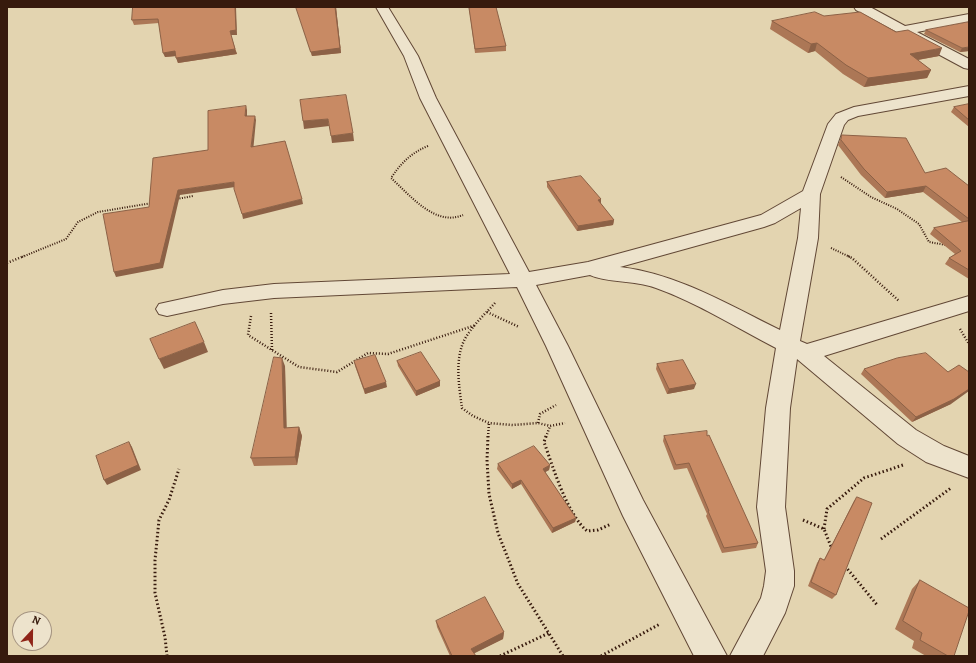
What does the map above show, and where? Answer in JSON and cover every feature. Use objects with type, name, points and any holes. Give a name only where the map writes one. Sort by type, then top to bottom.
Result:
[{"type":"street","points":[[382,7],[411,56],[428,98],[455,146],[491,220],[558,346],[584,406],[633,508],[711,656]]},
{"type":"street","points":[[860,7],[969,65]]},
{"type":"street","points":[[904,30],[969,18]]},
{"type":"street","points":[[746,656],[774,603],[779,586],[780,571],[771,507],[778,408],[782,379],[797,349],[811,194],[836,124],[842,117],[854,112],[969,91]]},
{"type":"street","points":[[167,309],[217,298],[265,292],[523,280],[588,270],[758,224],[811,194]]},
{"type":"street","points":[[588,270],[640,276],[663,283],[688,293],[797,349],[907,437],[936,454],[963,476]]},
{"type":"street","points":[[797,349],[918,319],[969,303]]},
{"type":"path","points":[[455,146],[434,144],[416,151],[402,161],[391,178],[432,212],[442,218],[458,218],[471,212],[491,220]]},
{"type":"path","points":[[822,164],[855,187],[897,209],[919,224],[929,242],[951,245]]},
{"type":"path","points":[[171,200],[194,196]]},
{"type":"path","points":[[7,263],[66,239],[78,222],[98,212],[157,202]]},
{"type":"path","points":[[808,238],[852,258],[918,319]]},
{"type":"path","points":[[265,292],[270,320],[272,351]]},
{"type":"path","points":[[265,292],[248,335],[299,367],[337,372],[368,353],[388,354],[476,325]]},
{"type":"path","points":[[537,306],[501,299],[495,303],[465,338],[460,360],[458,386],[462,408],[473,416],[489,422],[513,425],[538,423],[550,426],[577,418],[584,406],[560,404],[540,414],[538,423]]},
{"type":"path","points":[[963,334],[969,336]]},
{"type":"path","points":[[489,422],[487,460],[489,494],[498,533],[518,584],[563,656]]},
{"type":"path","points":[[550,426],[544,442],[558,485],[580,525],[587,531],[598,530],[612,523],[633,508]]},
{"type":"path","points":[[834,551],[830,546],[824,529],[827,510],[864,478],[936,454]]},
{"type":"path","points":[[167,656],[156,593],[155,560],[159,520],[169,500],[179,469]]},
{"type":"path","points":[[881,539],[963,476]]},
{"type":"path","points":[[771,507],[824,529]]},
{"type":"path","points":[[842,562],[878,606]]},
{"type":"path","points":[[601,656],[687,609]]},
{"type":"path","points":[[500,656],[507,651],[549,633]]},
{"type":"building","points":[[133,7],[235,7],[236,30],[230,31],[235,49],[176,58],[175,51],[163,53],[158,19],[132,20]]},
{"type":"building","points":[[296,7],[335,7],[340,48],[311,52]]},
{"type":"building","points":[[496,7],[506,46],[475,49],[469,8]]},
{"type":"building","points":[[815,12],[824,16],[860,12],[896,32],[908,30],[942,48],[910,54],[931,70],[868,78],[846,65],[817,43],[811,44],[772,21]]},
{"type":"building","points":[[969,22],[969,47],[962,48],[926,30]]},
{"type":"building","points":[[346,95],[353,133],[331,136],[328,119],[303,121],[300,100]]},
{"type":"building","points":[[969,104],[969,120],[954,107]]},
{"type":"building","points":[[246,106],[245,116],[255,116],[251,147],[285,141],[302,199],[242,214],[234,189],[234,182],[178,190],[160,263],[114,272],[103,214],[149,207],[153,158],[208,150],[208,111]]},
{"type":"building","points":[[842,135],[906,138],[925,173],[946,168],[969,186],[969,219],[926,186],[887,192],[864,169],[841,140]]},
{"type":"building","points":[[581,176],[601,199],[598,200],[614,220],[578,226],[547,182]]},
{"type":"building","points":[[969,221],[969,270],[949,258],[961,251],[934,228]]},
{"type":"building","points":[[195,322],[204,342],[159,359],[150,339]]},
{"type":"building","points":[[421,352],[440,381],[416,391],[397,361]]},
{"type":"building","points":[[926,353],[948,372],[959,365],[969,372],[969,389],[954,399],[916,417],[864,369],[897,358]]},
{"type":"building","points":[[375,355],[386,382],[364,389],[354,361]]},
{"type":"building","points":[[274,357],[282,358],[284,428],[299,427],[295,457],[251,458]]},
{"type":"building","points":[[683,360],[696,384],[669,389],[657,364]]},
{"type":"building","points":[[707,431],[707,436],[709,435],[758,543],[724,548],[689,463],[676,465],[664,436]]},
{"type":"building","points":[[129,442],[138,465],[104,480],[96,456]]},
{"type":"building","points":[[534,446],[550,465],[543,469],[576,518],[553,528],[521,480],[512,484],[498,464]]},
{"type":"building","points":[[857,497],[872,503],[836,595],[811,582],[820,558],[824,560]]},
{"type":"building","points":[[920,580],[969,608],[954,656],[948,656],[920,640],[922,633],[903,621]]},
{"type":"building","points":[[485,597],[504,632],[471,649],[476,656],[452,656],[436,621]]}]
